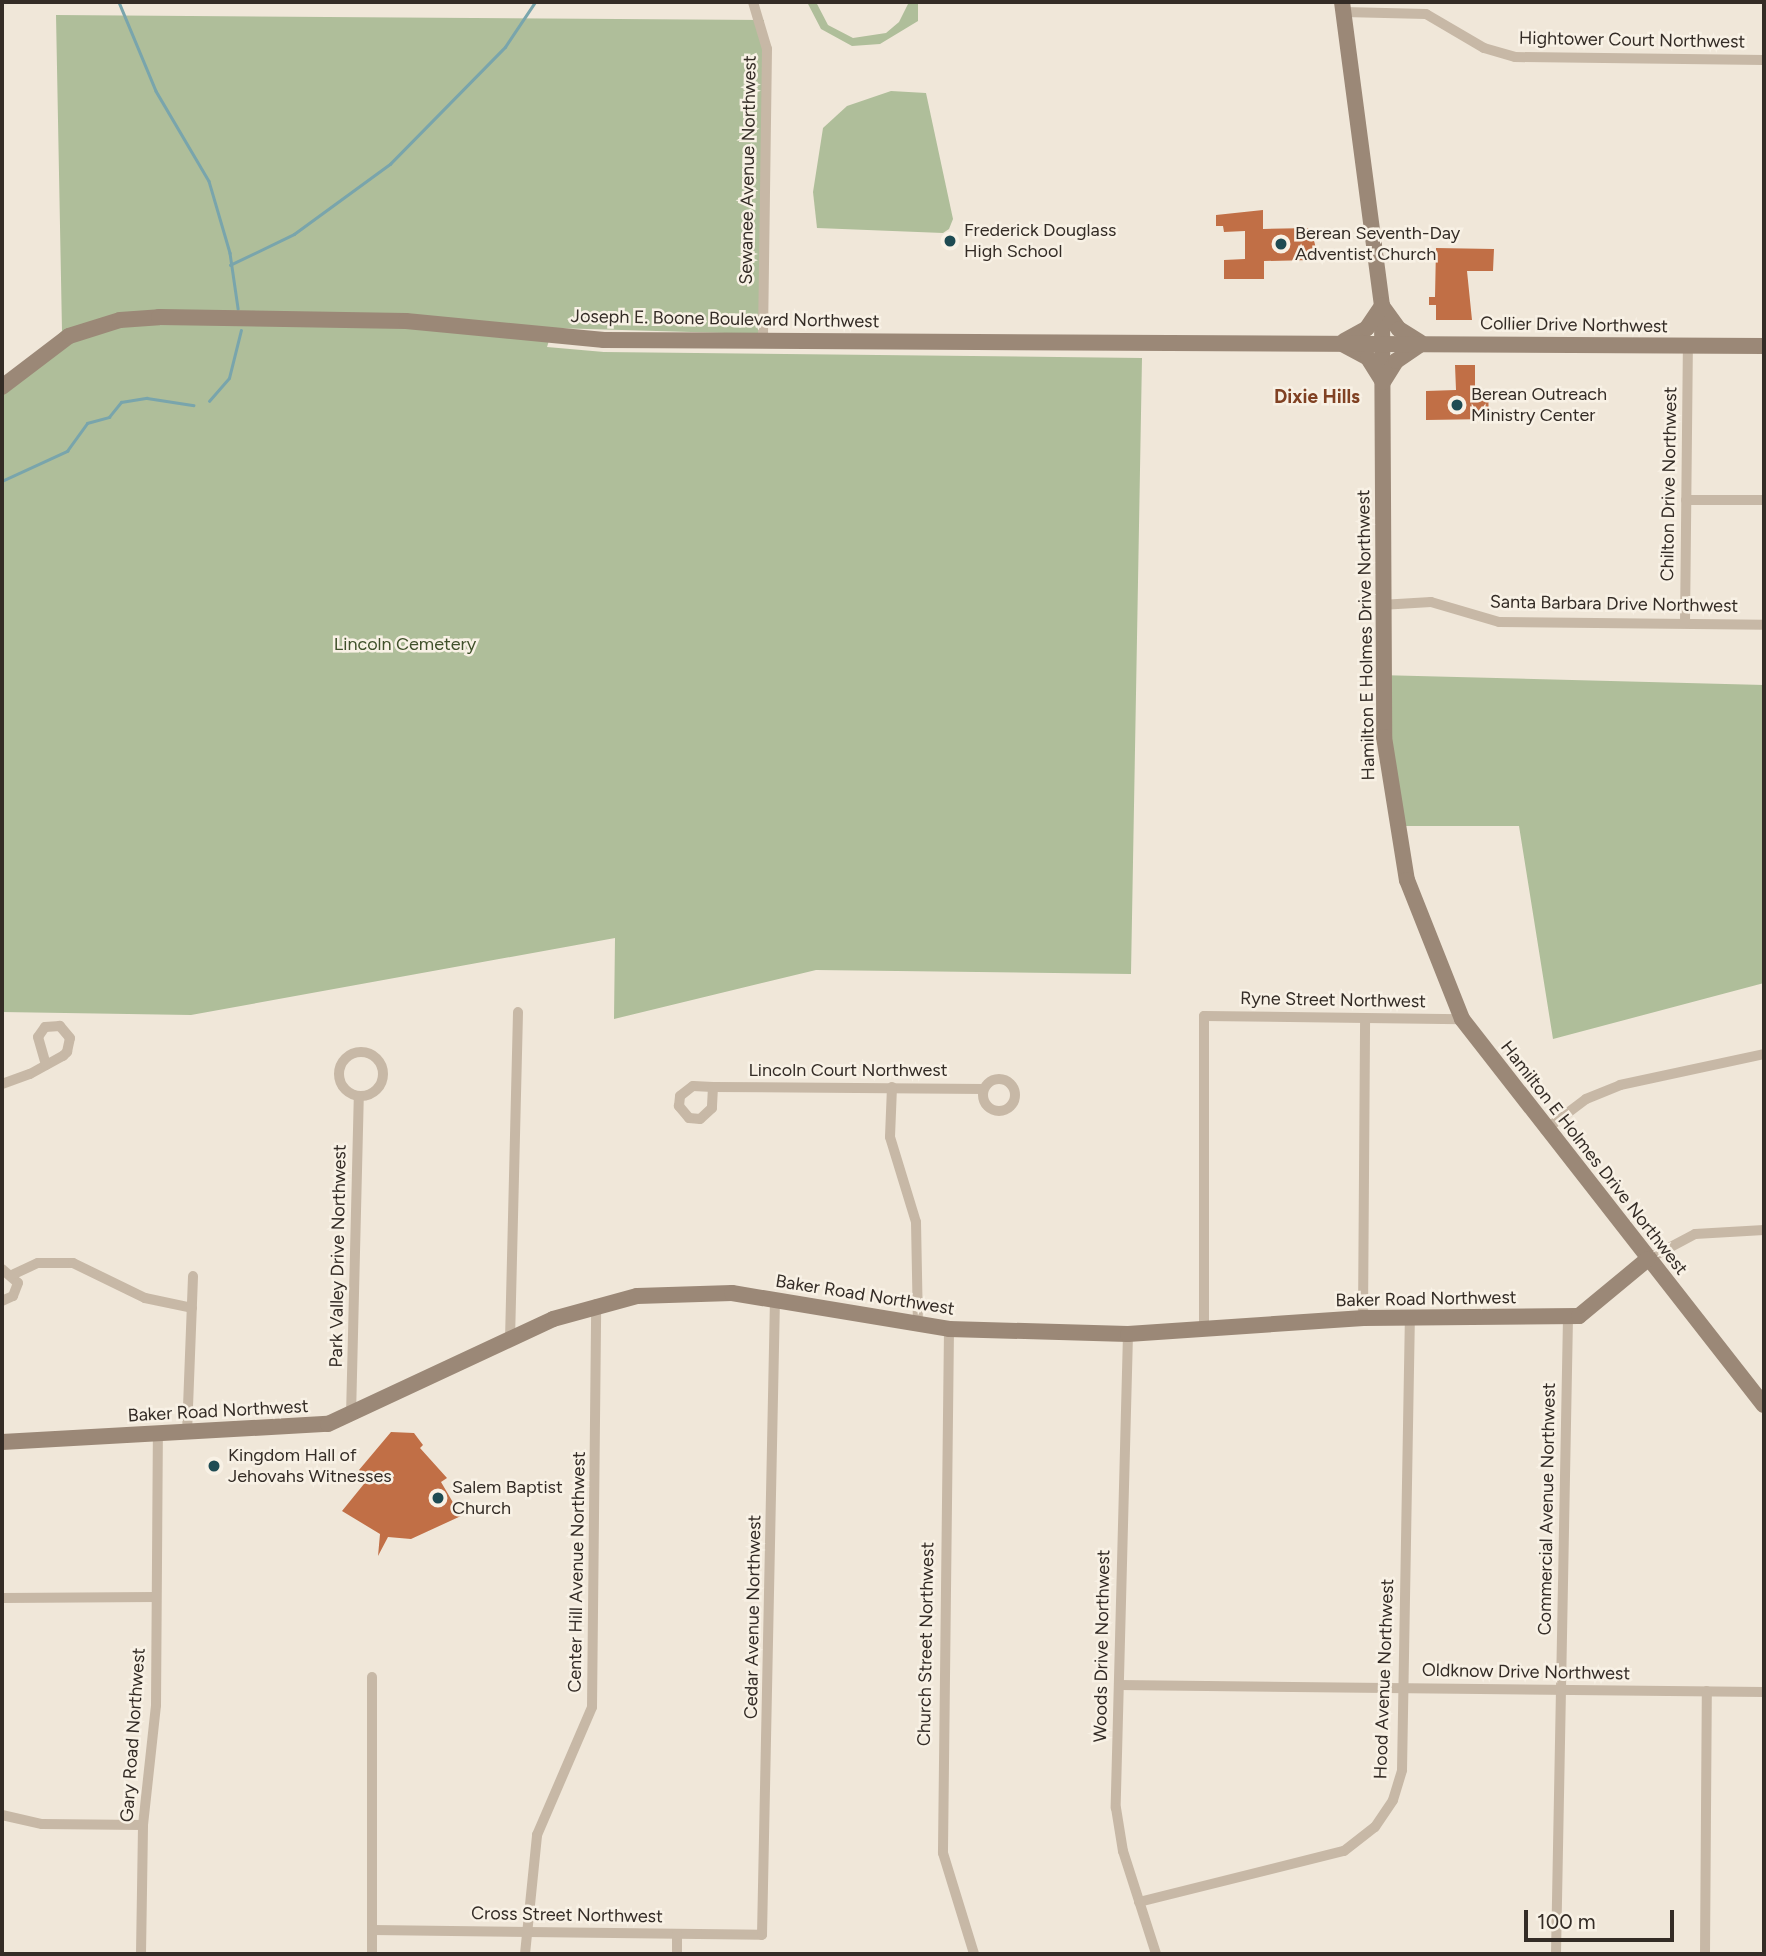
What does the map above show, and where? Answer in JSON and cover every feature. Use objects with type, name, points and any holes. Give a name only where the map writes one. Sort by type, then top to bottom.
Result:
[{"type":"main road","name":"Hamilton E Holmes Drive Northwest","points":[[1343,7],[1382,306],[1381,605],[1384,737],[1395,831],[1421,925],[1462,1019],[1545,1130],[1764,1405]]},
{"type":"main road","points":[[1382,306],[1398,328],[1423,343],[1396,361],[1383,382],[1368,358],[1338,343],[1367,328],[1382,306]]},
{"type":"main road","name":"Joseph E. Boone Boulevard Northwest","points":[[2,387],[69,336],[120,320],[159,317],[334,318],[604,340],[1383,343]]},
{"type":"main road","name":"Collier Drive Northwest","points":[[1383,343],[1764,346]]},
{"type":"main road","name":"Baker Road Northwest","points":[[2,1443],[299,1428],[351,1417],[510,1340],[596,1304],[685,1292],[775,1299],[949,1329],[1128,1334],[1363,1318],[1579,1316],[1648,1259]]},
{"type":"street","name":"Sewanee Avenue Northwest","points":[[752,2],[767,49],[763,341]]},
{"type":"street","name":"Hightower Court Northwest","points":[[1343,7],[1426,14],[1484,48],[1514,57],[1764,60]]},
{"type":"street","name":"Chilton Drive Northwest","points":[[1685,623],[1688,346]]},
{"type":"street","points":[[1686,500],[1764,500]]},
{"type":"street","name":"Santa Barbara Drive Northwest","points":[[1381,605],[1431,602],[1499,622],[1764,625]]},
{"type":"street","points":[[510,1340],[518,1012]]},
{"type":"street","name":"Ryne Street Northwest","points":[[1203,1328],[1205,1016],[1462,1019]]},
{"type":"street","points":[[1363,1318],[1365,1018]]},
{"type":"street","points":[[359,1052],[379,1061],[384,1074],[373,1093],[359,1097],[345,1091],[338,1071],[345,1058],[359,1052]]},
{"type":"street","points":[[1545,1130],[1611,1088],[1764,1054]]},
{"type":"street","points":[[2,1084],[46,1065]]},
{"type":"street","name":"Lincoln Court Northwest","points":[[713,1087],[983,1089]]},
{"type":"street","points":[[892,1087],[890,1137],[916,1222],[918,1325]]},
{"type":"street","name":"Park Valley Drive Northwest","points":[[351,1417],[359,1097]]},
{"type":"street","name":"Baker Road Northwest","points":[[1648,1259],[1695,1234],[1764,1230]]},
{"type":"street","points":[[2,1269],[14,1274],[38,1263],[73,1263],[145,1298],[192,1308]]},
{"type":"street","points":[[2,1301],[16,1293],[14,1274]]},
{"type":"street","points":[[187,1433],[193,1276]]},
{"type":"street","name":"Cedar Avenue Northwest","points":[[762,1935],[775,1299]]},
{"type":"street","name":"Center Hill Avenue Northwest","points":[[525,1954],[525,1932],[537,1835],[592,1707],[596,1304]]},
{"type":"street","name":"Commercial Avenue Northwest","points":[[1556,1954],[1568,1316]]},
{"type":"street","name":"Hood Avenue Northwest","points":[[1139,1902],[1325,1857],[1363,1839],[1385,1814],[1399,1784],[1404,1688],[1410,1317]]},
{"type":"street","name":"Church Street Northwest","points":[[949,1329],[943,1853],[974,1954]]},
{"type":"street","name":"Woods Drive Northwest","points":[[1128,1334],[1116,1808],[1139,1902],[1156,1954]]},
{"type":"street","name":"Gary Road Northwest","points":[[141,1954],[143,1825],[156,1705],[158,1434]]},
{"type":"street","points":[[2,1598],[156,1597]]},
{"type":"street","points":[[372,1677],[372,1954]]},
{"type":"street","name":"Oldknow Drive Northwest","points":[[1119,1685],[1764,1692]]},
{"type":"street","points":[[1706,1954],[1707,1691]]},
{"type":"street","points":[[2,1815],[42,1824],[143,1825]]},
{"type":"street","name":"Cross Street Northwest","points":[[373,1930],[762,1935]]},
{"type":"street","points":[[677,1934],[677,1954]]},
{"type":"green space","points":[[807,2],[816,2],[828,25],[853,38],[886,33],[899,22],[909,2],[918,2],[918,21],[880,44],[852,46],[821,29]]},
{"type":"green space","name":"Lincoln Cemetery","points":[[56,15],[764,20],[760,334],[553,328],[547,347],[604,352],[1142,358],[1131,974],[816,970],[614,1019],[615,938],[191,1015],[2,1012],[2,389],[62,331]]},
{"type":"green space","points":[[891,91],[926,93],[953,219],[949,229],[943,233],[817,228],[813,192],[823,128],[847,106]]},
{"type":"green space","points":[[1378,675],[1764,685],[1764,983],[1553,1039],[1519,826],[1401,826]]},
{"type":"building","name":"Berean Seventh-Day Adventist Church","points":[[1263,210],[1263,229],[1311,228],[1317,253],[1312,260],[1264,261],[1264,279],[1224,279],[1224,260],[1245,259],[1245,231],[1224,232],[1223,226],[1216,226],[1216,215]]},
{"type":"building","points":[[1436,248],[1494,249],[1493,271],[1467,271],[1472,320],[1436,320],[1436,305],[1429,305],[1429,297],[1435,297]]},
{"type":"building","name":"Berean Outreach Ministry Center","points":[[1455,365],[1475,365],[1475,391],[1488,390],[1489,419],[1426,420],[1426,391],[1456,390]]},
{"type":"building","name":"Salem Baptist Church","points":[[391,1432],[414,1433],[423,1445],[420,1448],[447,1478],[441,1482],[461,1516],[411,1539],[388,1537],[378,1556],[380,1534],[342,1511],[368,1479],[359,1470]]},
{"type":"waterway","points":[[119,2],[156,91],[209,181],[230,253],[238,308]]},
{"type":"waterway","points":[[230,265],[294,234],[390,164],[505,47],[535,2]]},
{"type":"waterway","points":[[209,401],[229,378],[241,330]]},
{"type":"waterway","points":[[2,481],[67,451],[87,423],[109,417],[121,402],[147,398],[193,405]]},
{"type":"place","name":"Frederick Douglass High School","points":[[950,241]]},
{"type":"place","name":"Berean Seventh-Day Adventist Church","points":[[1281,244]]},
{"type":"place","name":"Berean Outreach Ministry Center","points":[[1457,405]]},
{"type":"place","name":"Kingdom Hall of Jehovahs Witnesses","points":[[214,1466]]},
{"type":"place","name":"Salem Baptist Church","points":[[438,1498]]},
{"type":"district","name":"Dixie Hills","points":[[1317,397]]}]
